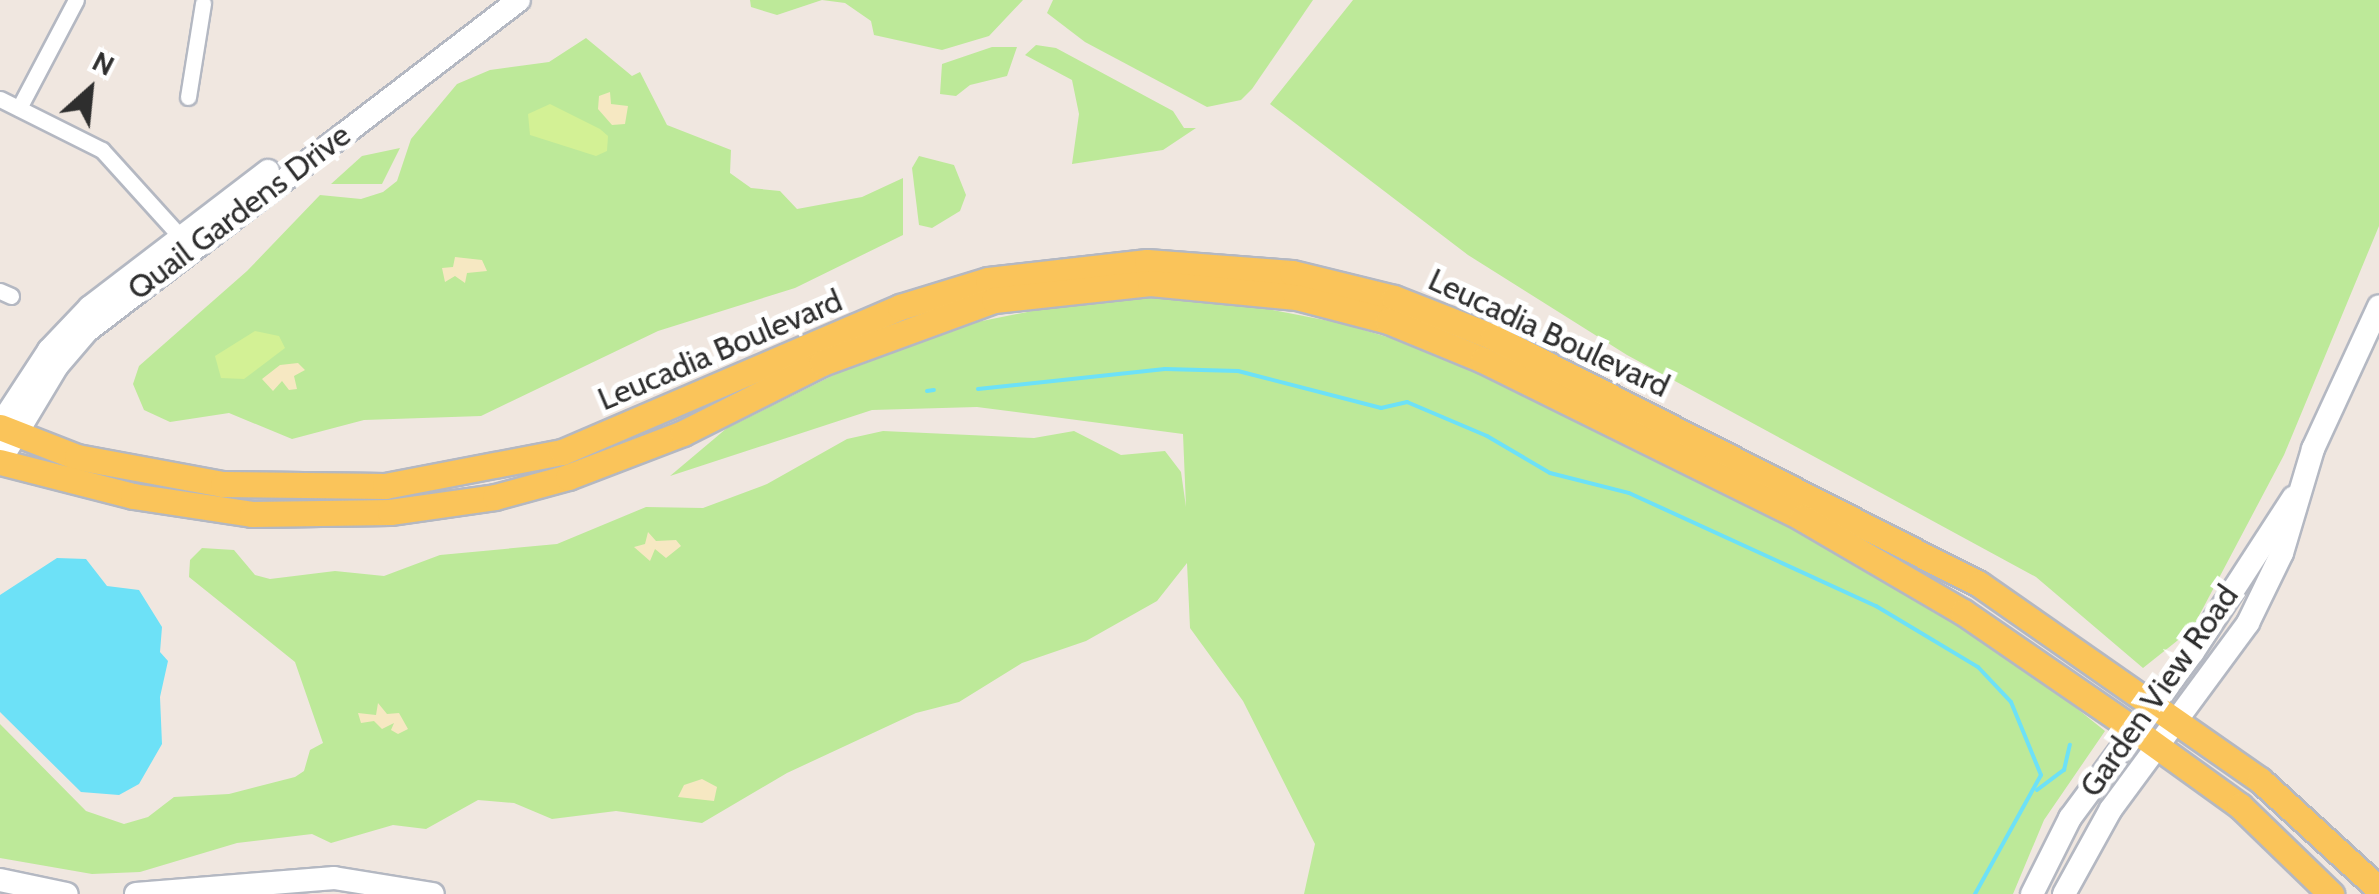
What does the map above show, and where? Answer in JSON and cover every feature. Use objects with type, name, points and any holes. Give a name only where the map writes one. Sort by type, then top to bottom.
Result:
[{"type":"main road","name":"Quail Gardens Drive","points":[[0,462],[5,428],[72,347],[186,243],[494,0]]},
{"type":"main road","name":"Quail Gardens Drive","points":[[186,243],[519,0]]},
{"type":"main road","name":"Leucadia Boulevard","points":[[5,428],[77,457],[223,484],[385,486],[562,452],[900,307],[988,280],[1068,267],[1227,264],[1394,298],[1492,337],[1980,584],[2152,700],[2260,780],[2379,888]]},
{"type":"main road","name":"Leucadia Boulevard","points":[[0,462],[133,496],[236,512],[390,512],[496,497],[568,477],[683,432],[822,363],[994,300],[1150,283],[1236,289],[1388,321],[1483,360],[1802,518],[1963,612],[2133,729],[2240,806],[2331,894]]},
{"type":"main road","name":"Garden View Road","points":[[2064,894],[2111,809],[2180,721],[2266,589],[2293,520],[2296,494],[2312,449],[2379,306]]},
{"type":"main road","name":"Garden View Road","points":[[2032,894],[2070,818],[2152,700],[2193,652],[2296,494]]},
{"type":"main road","points":[[136,894],[338,878],[433,894]]},
{"type":"main road","points":[[0,880],[67,894]]},
{"type":"street","points":[[20,108],[76,0]]},
{"type":"street","points":[[188,97],[203,3]]},
{"type":"street","points":[[0,99],[102,150],[186,243]]},
{"type":"green space","points":[[750,0],[822,0],[777,15],[751,7]]},
{"type":"green space","points":[[822,0],[1023,0],[989,36],[942,50],[874,35],[871,21],[845,3]]},
{"type":"green space","points":[[1053,0],[1313,0],[1252,89],[1241,100],[1207,107],[1085,42],[1047,13]]},
{"type":"green space","points":[[1353,0],[2379,0],[2379,226],[2284,455],[2192,629],[2143,668],[2036,577],[1627,355],[1468,255],[1270,104]]},
{"type":"green space","points":[[586,38],[632,76],[640,72],[667,125],[731,150],[730,173],[751,188],[780,191],[797,209],[862,197],[903,178],[903,235],[795,288],[658,331],[481,416],[364,420],[292,439],[229,413],[170,422],[144,410],[133,384],[139,366],[247,271],[320,195],[361,199],[383,192],[397,181],[411,139],[457,84],[490,70],[549,62]]},
{"type":"green space","points":[[1036,45],[1056,48],[1173,111],[1184,128],[1196,128],[1163,150],[1072,164],[1079,114],[1072,80],[1025,55]]},
{"type":"green space","points":[[992,47],[1017,47],[1007,76],[970,85],[956,96],[940,94],[942,64]]},
{"type":"green space","points":[[550,104],[600,129],[608,136],[607,151],[596,156],[530,135],[528,114]]},
{"type":"green space","points":[[400,148],[382,184],[331,184],[362,156]]},
{"type":"green space","points":[[919,156],[954,165],[966,195],[960,211],[932,228],[919,225],[912,168]]},
{"type":"green space","points":[[1127,292],[1225,301],[1340,323],[1445,354],[1877,569],[2025,667],[2105,731],[2044,820],[2013,894],[1304,894],[1315,844],[1243,701],[1190,628],[1187,563],[1157,601],[1086,641],[1022,663],[959,702],[916,713],[787,773],[702,823],[616,811],[552,819],[514,803],[478,800],[426,829],[393,825],[331,843],[312,834],[237,843],[140,872],[92,874],[0,858],[0,724],[86,811],[124,824],[148,817],[174,797],[229,794],[295,777],[304,771],[310,750],[323,743],[295,662],[189,577],[190,560],[202,548],[234,550],[255,575],[270,579],[335,571],[384,576],[440,555],[557,544],[646,507],[703,508],[767,484],[847,439],[883,431],[1034,438],[1074,431],[1121,455],[1165,451],[1181,472],[1186,507],[1183,434],[977,407],[872,410],[670,476],[727,428],[870,357],[957,326]]},
{"type":"green space","points":[[255,331],[279,336],[285,348],[244,379],[221,378],[215,356]]},
{"type":"sand","points":[[610,92],[611,104],[628,106],[625,124],[612,125],[598,109],[599,96]]},
{"type":"sand","points":[[455,257],[482,260],[487,271],[467,273],[465,283],[455,276],[445,282],[442,268],[453,267]]},
{"type":"sand","points":[[298,363],[305,370],[294,376],[297,389],[289,390],[282,381],[273,391],[262,379],[280,365]]},
{"type":"sand","points":[[648,532],[656,541],[676,540],[681,546],[666,558],[655,549],[650,561],[634,547],[645,544]]},
{"type":"sand","points":[[378,703],[387,714],[399,713],[408,729],[398,734],[391,730],[394,723],[382,729],[374,721],[361,723],[358,713],[376,715]]},
{"type":"sand","points":[[702,779],[717,787],[714,801],[678,797],[684,785]]},
{"type":"water","points":[[57,558],[86,559],[107,586],[139,590],[162,627],[160,652],[168,661],[160,697],[162,744],[139,784],[119,795],[81,792],[0,712],[0,595]]},
{"type":"waterway","points":[[978,389],[1165,369],[1238,371],[1381,408],[1407,402],[1487,436],[1550,473],[1629,493],[1876,606],[1978,667],[2011,702],[2041,775],[1975,894]]},
{"type":"waterway","points":[[927,391],[934,390]]},
{"type":"waterway","points":[[2037,790],[2064,770],[2070,745]]}]
